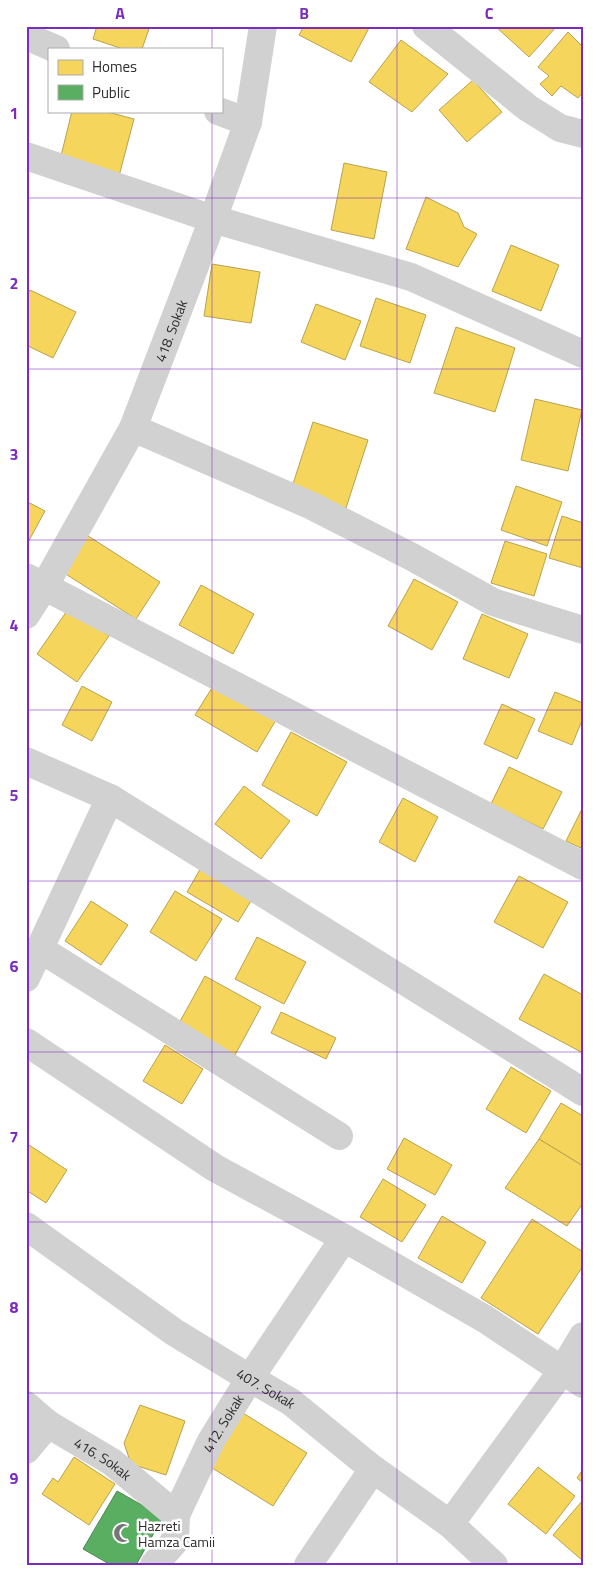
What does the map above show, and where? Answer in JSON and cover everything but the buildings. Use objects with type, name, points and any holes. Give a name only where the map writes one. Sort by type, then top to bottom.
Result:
[{"type":"street","name":"418. Sokak","points":[[26,615],[35,582],[133,428],[248,122],[263,26]]},
{"type":"street","points":[[426,26],[528,108],[560,128],[583,134]]},
{"type":"street","points":[[26,36],[54,48]]},
{"type":"street","points":[[221,112],[248,122]]},
{"type":"street","points":[[26,156],[213,219],[411,277],[583,354]]},
{"type":"street","points":[[133,428],[312,506],[412,557],[493,602],[583,630]]},
{"type":"street","points":[[35,582],[583,866]]},
{"type":"street","points":[[26,761],[110,798],[583,1092]]},
{"type":"street","points":[[26,978],[110,798]]},
{"type":"street","points":[[40,949],[339,1136]]},
{"type":"street","points":[[26,1042],[215,1168],[344,1238],[485,1319],[573,1377]]},
{"type":"street","name":"407. Sokak","points":[[26,1226],[174,1332],[291,1402],[373,1469],[450,1524],[494,1565]]},
{"type":"street","name":"412. Sokak","points":[[154,1565],[175,1541],[176,1515],[212,1441],[250,1378],[344,1238]]},
{"type":"street","points":[[450,1524],[573,1377],[583,1336]]},
{"type":"street","name":"416. Sokak","points":[[26,1405],[48,1424],[112,1462],[176,1515]]},
{"type":"street","points":[[26,1450],[48,1424]]},
{"type":"street","points":[[308,1565],[373,1469]]},
{"type":"place","name":"Hazreti Hamza Camii","points":[[123,1533]]}]
